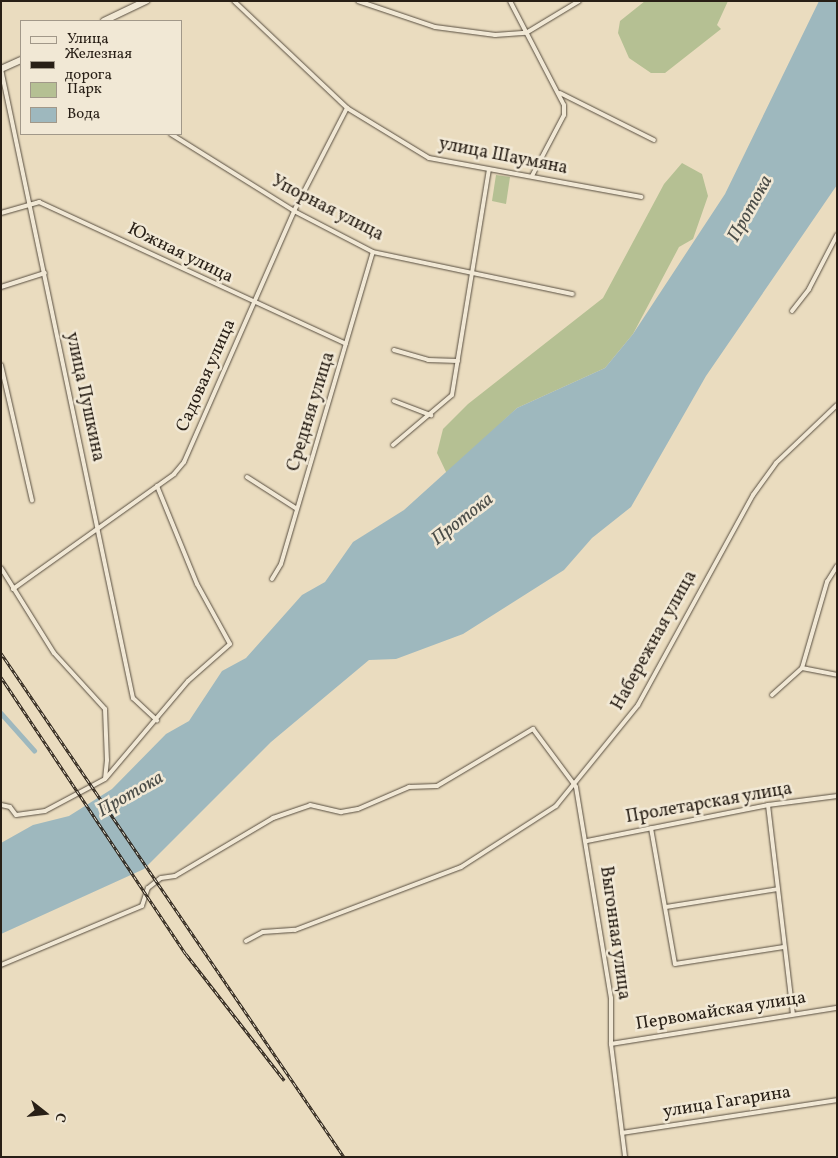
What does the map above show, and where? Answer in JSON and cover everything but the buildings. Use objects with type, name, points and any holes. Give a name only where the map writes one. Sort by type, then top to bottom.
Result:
[{"type":"street","points":[[106,20],[146,1]]},
{"type":"street","name":"улица Шаумяна","points":[[234,1],[347,108],[429,158],[641,197]]},
{"type":"street","points":[[358,1],[435,28],[495,35],[526,33],[579,1]]},
{"type":"street","points":[[510,1],[560,93],[564,115],[532,176]]},
{"type":"street","points":[[1,69],[20,60]]},
{"type":"street","name":"улица Пушкина","points":[[1,69],[133,698],[157,720]]},
{"type":"street","points":[[560,93],[654,140]]},
{"type":"street","name":"Садовая улица","points":[[13,588],[157,486],[184,462],[294,212],[347,108]]},
{"type":"street","name":"Упорная улица","points":[[173,135],[294,212],[374,252],[573,294]]},
{"type":"street","points":[[393,445],[431,415],[452,395],[470,273],[489,170]]},
{"type":"street","name":"Южная улица","points":[[30,203],[39,202],[253,305],[346,344]]},
{"type":"street","points":[[1,213],[30,203]]},
{"type":"street","points":[[792,311],[810,289],[837,235]]},
{"type":"street","name":"Средняя улица","points":[[272,579],[298,509],[374,252]]},
{"type":"street","points":[[1,287],[44,273]]},
{"type":"street","points":[[394,350],[428,360],[458,361]]},
{"type":"street","points":[[1,365],[32,500]]},
{"type":"street","points":[[394,401],[431,415]]},
{"type":"street","name":"Набережная улица","points":[[246,941],[350,911],[462,867],[556,806],[576,787],[638,705],[753,495],[776,463],[837,405]]},
{"type":"street","points":[[247,477],[298,509]]},
{"type":"street","points":[[1,806],[10,807],[16,815],[45,811],[105,779],[157,720],[188,681],[230,644],[197,584],[157,486]]},
{"type":"street","points":[[772,695],[802,668],[827,582],[837,566]]},
{"type":"street","points":[[1,568],[54,653],[105,708],[105,779]]},
{"type":"street","points":[[802,668],[837,675]]},
{"type":"street","name":"Выгонная улица","points":[[1,965],[111,921],[142,906],[148,888],[282,814],[310,806],[341,812],[358,809],[409,787],[437,786],[533,728],[576,787],[587,841],[611,998],[611,1044],[626,1157]]},
{"type":"street","name":"Пролетарская улица","points":[[587,841],[768,805],[837,796]]},
{"type":"street","points":[[768,805],[793,1014]]},
{"type":"street","points":[[650,828],[666,907],[674,964],[784,947]]},
{"type":"street","points":[[666,907],[778,889]]},
{"type":"street","name":"Первомайская улица","points":[[611,1044],[837,1008]]},
{"type":"street","name":"улица Гагарина","points":[[622,1133],[837,1100]]},
{"type":"green space","points":[[645,1],[728,1],[717,25],[721,29],[665,73],[651,73],[629,58],[618,33],[620,21]]},
{"type":"green space","points":[[682,163],[702,174],[708,196],[693,239],[679,247],[633,334],[605,368],[517,408],[447,474],[437,453],[443,429],[468,404],[603,298],[664,184]]},
{"type":"green space","points":[[496,175],[510,177],[506,204],[492,201]]},
{"type":"water","name":"Протока","points":[[819,1],[837,1],[837,185],[706,376],[631,507],[592,538],[564,570],[463,634],[396,659],[369,660],[271,742],[144,869],[1,934],[1,843],[33,825],[69,816],[112,789],[166,734],[189,721],[222,671],[246,658],[302,595],[325,582],[353,542],[404,510],[517,408],[605,368],[633,334],[725,194]]},
{"type":"waterway","points":[[1,713],[34,750]]},
{"type":"railway","points":[[1,653],[344,1157]]},
{"type":"railway","points":[[1,677],[186,954],[284,1080]]}]
